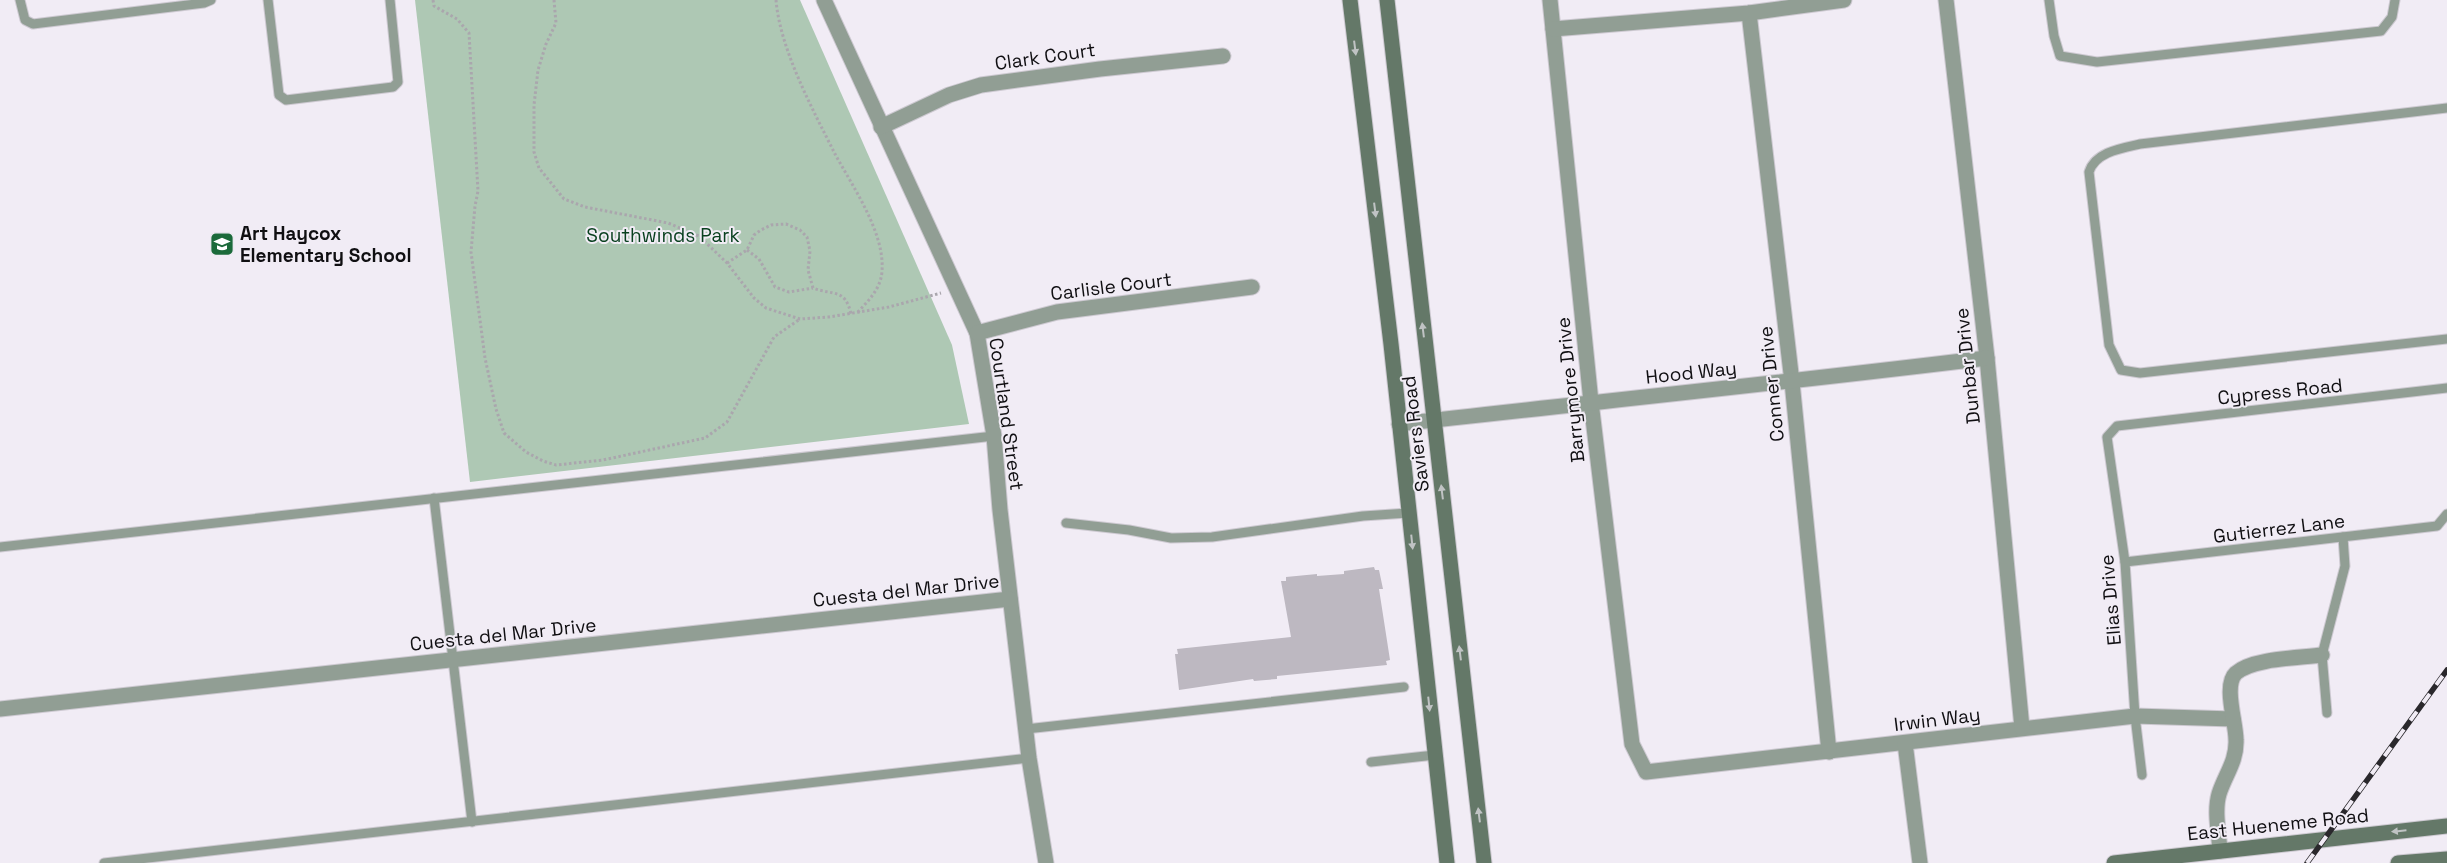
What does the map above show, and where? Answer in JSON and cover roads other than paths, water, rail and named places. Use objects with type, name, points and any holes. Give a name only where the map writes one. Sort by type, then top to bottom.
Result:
[{"type":"main road","name":"Saviers Road","points":[[1350,0],[1448,863]]},
{"type":"main road","name":"Saviers Road","points":[[1386,0],[1484,863]]},
{"type":"main road","name":"East Hueneme Road","points":[[2114,863],[2217,857],[2447,826]]},
{"type":"main road","points":[[2398,863],[2447,858]]},
{"type":"street","name":"Courtland Street","points":[[824,0],[977,333],[994,436],[1010,599],[1029,758],[1046,863]]},
{"type":"street","name":"Barrymore Drive","points":[[1550,0],[1591,402],[1632,744],[1646,772]]},
{"type":"street","points":[[1553,30],[1749,13],[1844,0]]},
{"type":"street","name":"Dunbar Drive","points":[[1946,0],[1987,358],[2022,728]]},
{"type":"street","name":"Conner Drive","points":[[1749,13],[1792,382],[1829,752]]},
{"type":"street","name":"Clark Court","points":[[881,126],[949,95],[981,85],[1100,69],[1223,56]]},
{"type":"street","name":"Carlisle Court","points":[[977,333],[1057,312],[1252,287]]},
{"type":"street","name":"Hood Way","points":[[1399,424],[1792,382],[1987,358]]},
{"type":"street","name":"Cuesta del Mar Drive","points":[[0,710],[1010,599]]},
{"type":"street","points":[[2217,857],[2217,805],[2219,795],[2233,765],[2236,740],[2230,688],[2232,679],[2240,670],[2257,663],[2322,655]]},
{"type":"street","name":"Irwin Way","points":[[1646,772],[2135,716],[2233,719]]},
{"type":"street","points":[[1906,742],[1920,863]]},
{"type":"lane","points":[[20,0],[25,20],[33,24],[204,3],[211,0]]},
{"type":"lane","points":[[268,0],[279,95],[286,100],[393,87],[398,82],[390,0]]},
{"type":"lane","points":[[2049,0],[2054,36],[2060,56],[2097,62],[2381,31],[2392,17],[2395,0]]},
{"type":"lane","points":[[2447,108],[2140,144],[2115,150],[2104,155],[2091,166],[2089,172],[2109,345],[2121,370],[2140,373],[2447,339]]},
{"type":"lane","name":"Cypress Road","points":[[2117,426],[2447,388]]},
{"type":"lane","name":"Elias Drive","points":[[2117,426],[2107,436],[2125,562],[2135,716],[2142,775]]},
{"type":"lane","points":[[0,547],[994,436]]},
{"type":"lane","points":[[434,498],[472,822]]},
{"type":"lane","points":[[1066,523],[1129,530],[1171,538],[1212,537],[1363,516],[1408,513]]},
{"type":"lane","name":"Gutierrez Lane","points":[[2125,562],[2437,526],[2447,514]]},
{"type":"lane","points":[[2327,713],[2322,655],[2345,566],[2343,537]]},
{"type":"lane","points":[[1026,729],[1404,687]]},
{"type":"lane","points":[[1371,762],[1435,755]]},
{"type":"lane","points":[[104,863],[1029,758]]},
{"type":"railway","points":[[2307,863],[2447,670]]},
{"type":"place","name":"Art Haycox Elementary School","points":[[222,244]]},
{"type":"park label","name":"Southwinds Park","points":[[663,235]]}]
